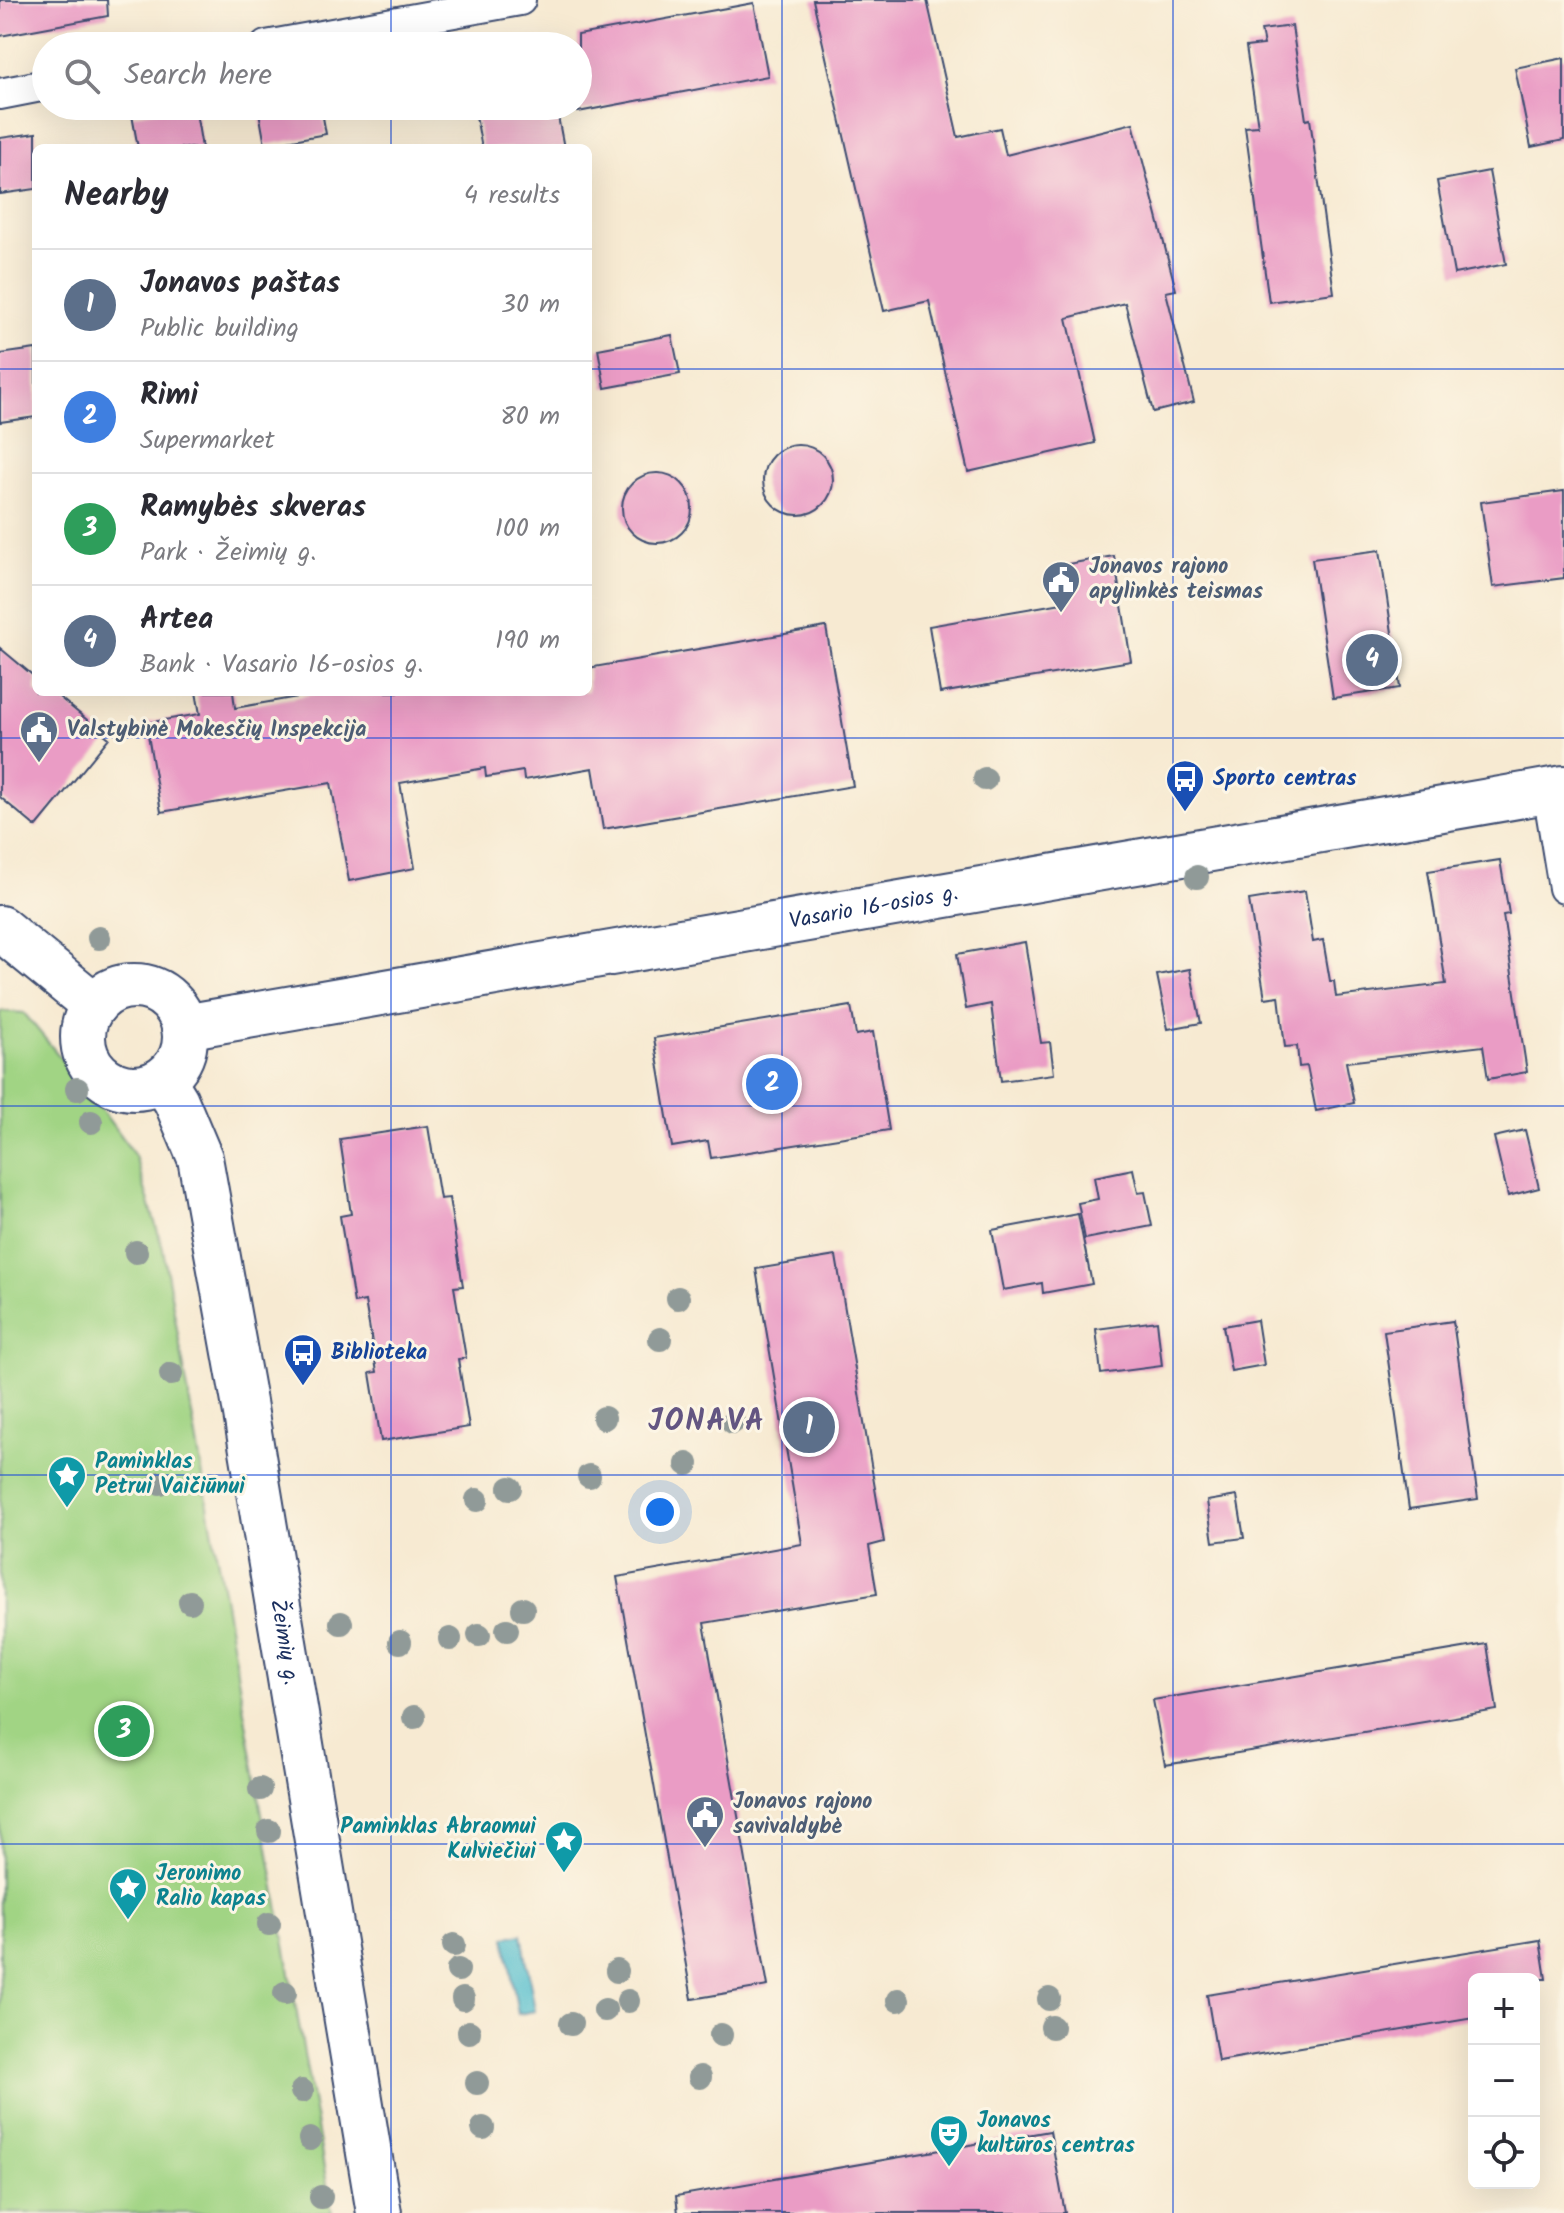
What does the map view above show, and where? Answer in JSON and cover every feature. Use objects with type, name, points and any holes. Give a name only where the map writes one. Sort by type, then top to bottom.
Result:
[{"type":"main road","name":"Vasario 16-osios g.","points":[[184,1027],[1556,789]]},
{"type":"main road","points":[[0,928],[94,1005]]},
{"type":"main road","points":[[138,986],[154,990],[168,999],[184,1027],[182,1057],[163,1080],[148,1087],[132,1089],[116,1086],[91,1066],[85,1051],[83,1035],[86,1019],[94,1005],[106,994],[122,988],[138,986]]},
{"type":"main road","name":"Žeimių g.","points":[[163,1080],[176,1101],[200,1158],[247,1417],[379,2213]]},
{"type":"street","points":[[343,32],[520,0]]},
{"type":"street","points":[[0,94],[32,88]]},
{"type":"street","points":[[1556,789],[1564,888]]},
{"type":"green space","points":[[0,1011],[24,1013],[85,1087],[135,1156],[163,1249],[332,2213],[0,2213]]},
{"type":"water","points":[[522,1934],[535,2011],[518,2014],[505,1937]]},
{"type":"building","points":[[0,0],[107,0],[108,16],[0,36]]},
{"type":"building","points":[[813,0],[927,0],[958,137],[1000,128],[1006,155],[1133,123],[1176,290],[1166,292],[1194,402],[1153,412],[1125,303],[1067,318],[1095,443],[968,472],[929,301],[884,311]]},
{"type":"building","points":[[754,3],[768,76],[592,109],[592,32]]},
{"type":"building","points":[[1292,26],[1306,120],[1310,119],[1334,293],[1269,302],[1245,127],[1258,126],[1246,47],[1264,45],[1261,30]]},
{"type":"building","points":[[1564,58],[1564,140],[1531,147],[1515,68]]},
{"type":"building","points":[[133,120],[197,120],[201,144],[137,144]]},
{"type":"building","points":[[261,120],[324,120],[326,134],[265,144]]},
{"type":"building","points":[[477,120],[559,120],[563,144],[481,144]]},
{"type":"building","points":[[36,133],[36,144],[32,144],[32,190],[0,194],[0,138]]},
{"type":"building","points":[[1489,171],[1506,264],[1454,274],[1437,181]]},
{"type":"building","points":[[672,335],[680,374],[605,388],[598,349]]},
{"type":"building","points":[[32,350],[32,418],[0,422],[0,354]]},
{"type":"building","points":[[791,445],[805,445],[827,460],[833,480],[831,493],[823,505],[805,515],[791,515],[769,500],[763,487],[763,473],[778,451]]},
{"type":"building","points":[[650,473],[664,473],[686,488],[692,508],[690,521],[682,533],[664,543],[650,543],[628,528],[622,515],[622,501],[637,479]]},
{"type":"building","points":[[1564,491],[1564,578],[1493,587],[1481,502]]},
{"type":"building","points":[[1380,550],[1400,688],[1333,698],[1312,559]]},
{"type":"building","name":"Jonavos rajono apylinkės teismas","points":[[1114,556],[1131,661],[940,693],[929,626],[1068,602],[1062,565]]},
{"type":"building","points":[[826,627],[853,786],[603,829],[593,768],[524,780],[523,771],[486,777],[485,768],[400,783],[415,868],[349,881],[331,783],[161,812],[146,723],[200,714],[197,696],[234,696],[235,708],[303,696],[592,696],[592,667]]},
{"type":"building","points":[[0,648],[32,675],[32,696],[58,696],[109,738],[36,827],[0,797]]},
{"type":"building","points":[[1500,860],[1509,914],[1503,915],[1527,1072],[1488,1079],[1483,1046],[1346,1062],[1354,1103],[1316,1111],[1307,1066],[1299,1067],[1297,1046],[1285,1047],[1279,996],[1265,998],[1249,900],[1305,891],[1313,942],[1323,940],[1336,997],[1446,984],[1428,871]]},
{"type":"building","points":[[1025,942],[1041,1043],[1050,1042],[1054,1074],[1001,1081],[991,1004],[966,1009],[957,954]]},
{"type":"building","points":[[1190,969],[1201,1023],[1168,1029],[1157,975]]},
{"type":"building","points":[[851,1006],[856,1035],[873,1032],[889,1130],[711,1158],[708,1141],[672,1147],[654,1038]]},
{"type":"building","points":[[428,1126],[440,1199],[449,1198],[463,1286],[454,1287],[466,1358],[458,1359],[469,1427],[381,1441],[370,1373],[377,1372],[365,1301],[354,1303],[340,1216],[351,1214],[340,1139]]},
{"type":"building","points":[[1525,1130],[1539,1188],[1508,1196],[1494,1137]]},
{"type":"building","points":[[1133,1169],[1138,1193],[1145,1192],[1152,1226],[1085,1239],[1078,1203],[1098,1199],[1094,1177]]},
{"type":"building","points":[[1078,1214],[1092,1284],[1043,1293],[1042,1283],[1003,1290],[992,1230]]},
{"type":"building","points":[[836,1256],[884,1542],[869,1546],[877,1594],[704,1623],[768,1986],[692,1999],[617,1577],[802,1544],[756,1269]]},
{"type":"building","points":[[1257,1320],[1264,1365],[1231,1371],[1223,1326]]},
{"type":"building","points":[[1157,1321],[1162,1366],[1101,1374],[1096,1329]]},
{"type":"building","points":[[1453,1321],[1478,1499],[1409,1509],[1384,1331]]},
{"type":"building","points":[[1237,1496],[1244,1538],[1213,1542],[1207,1501]]},
{"type":"building","points":[[1487,1644],[1497,1710],[1165,1765],[1153,1700]]},
{"type":"building","points":[[1540,1940],[1546,1979],[1540,1979],[1540,1973],[1468,1973],[1468,2019],[1218,2061],[1207,1995]]},
{"type":"building","name":"Jonavos kultūros centras","points":[[1050,2131],[1065,2213],[678,2213],[676,2196]]},
{"type":"place","name":"Jonavos rajono apylinkės teismas","points":[[1061,614]]},
{"type":"place","name":"Artea","points":[[1372,660]]},
{"type":"place","name":"Valstybinė Mokesčių Inspekcija","points":[[39,764]]},
{"type":"place","name":"Sporto centras","points":[[1185,813]]},
{"type":"place","name":"Rimi","points":[[772,1084]]},
{"type":"place","name":"Biblioteka","points":[[303,1387]]},
{"type":"place","name":"Jonavos paštas","points":[[809,1427]]},
{"type":"place","name":"Paminklas Petrui Vaičiūnui","points":[[67,1509]]},
{"type":"place","name":"Ramybės skveras","points":[[124,1731]]},
{"type":"place","name":"Jonavos rajono savivaldybė","points":[[705,1849]]},
{"type":"place","name":"Paminklas Abraomui Kulviečiui","points":[[564,1874]]},
{"type":"place","name":"Jeronimo Ralio kapas","points":[[128,1921]]},
{"type":"place","name":"Jonavos kultūros centras","points":[[949,2168]]},
{"type":"district","name":"JONAVA","points":[[707,1422]]}]
